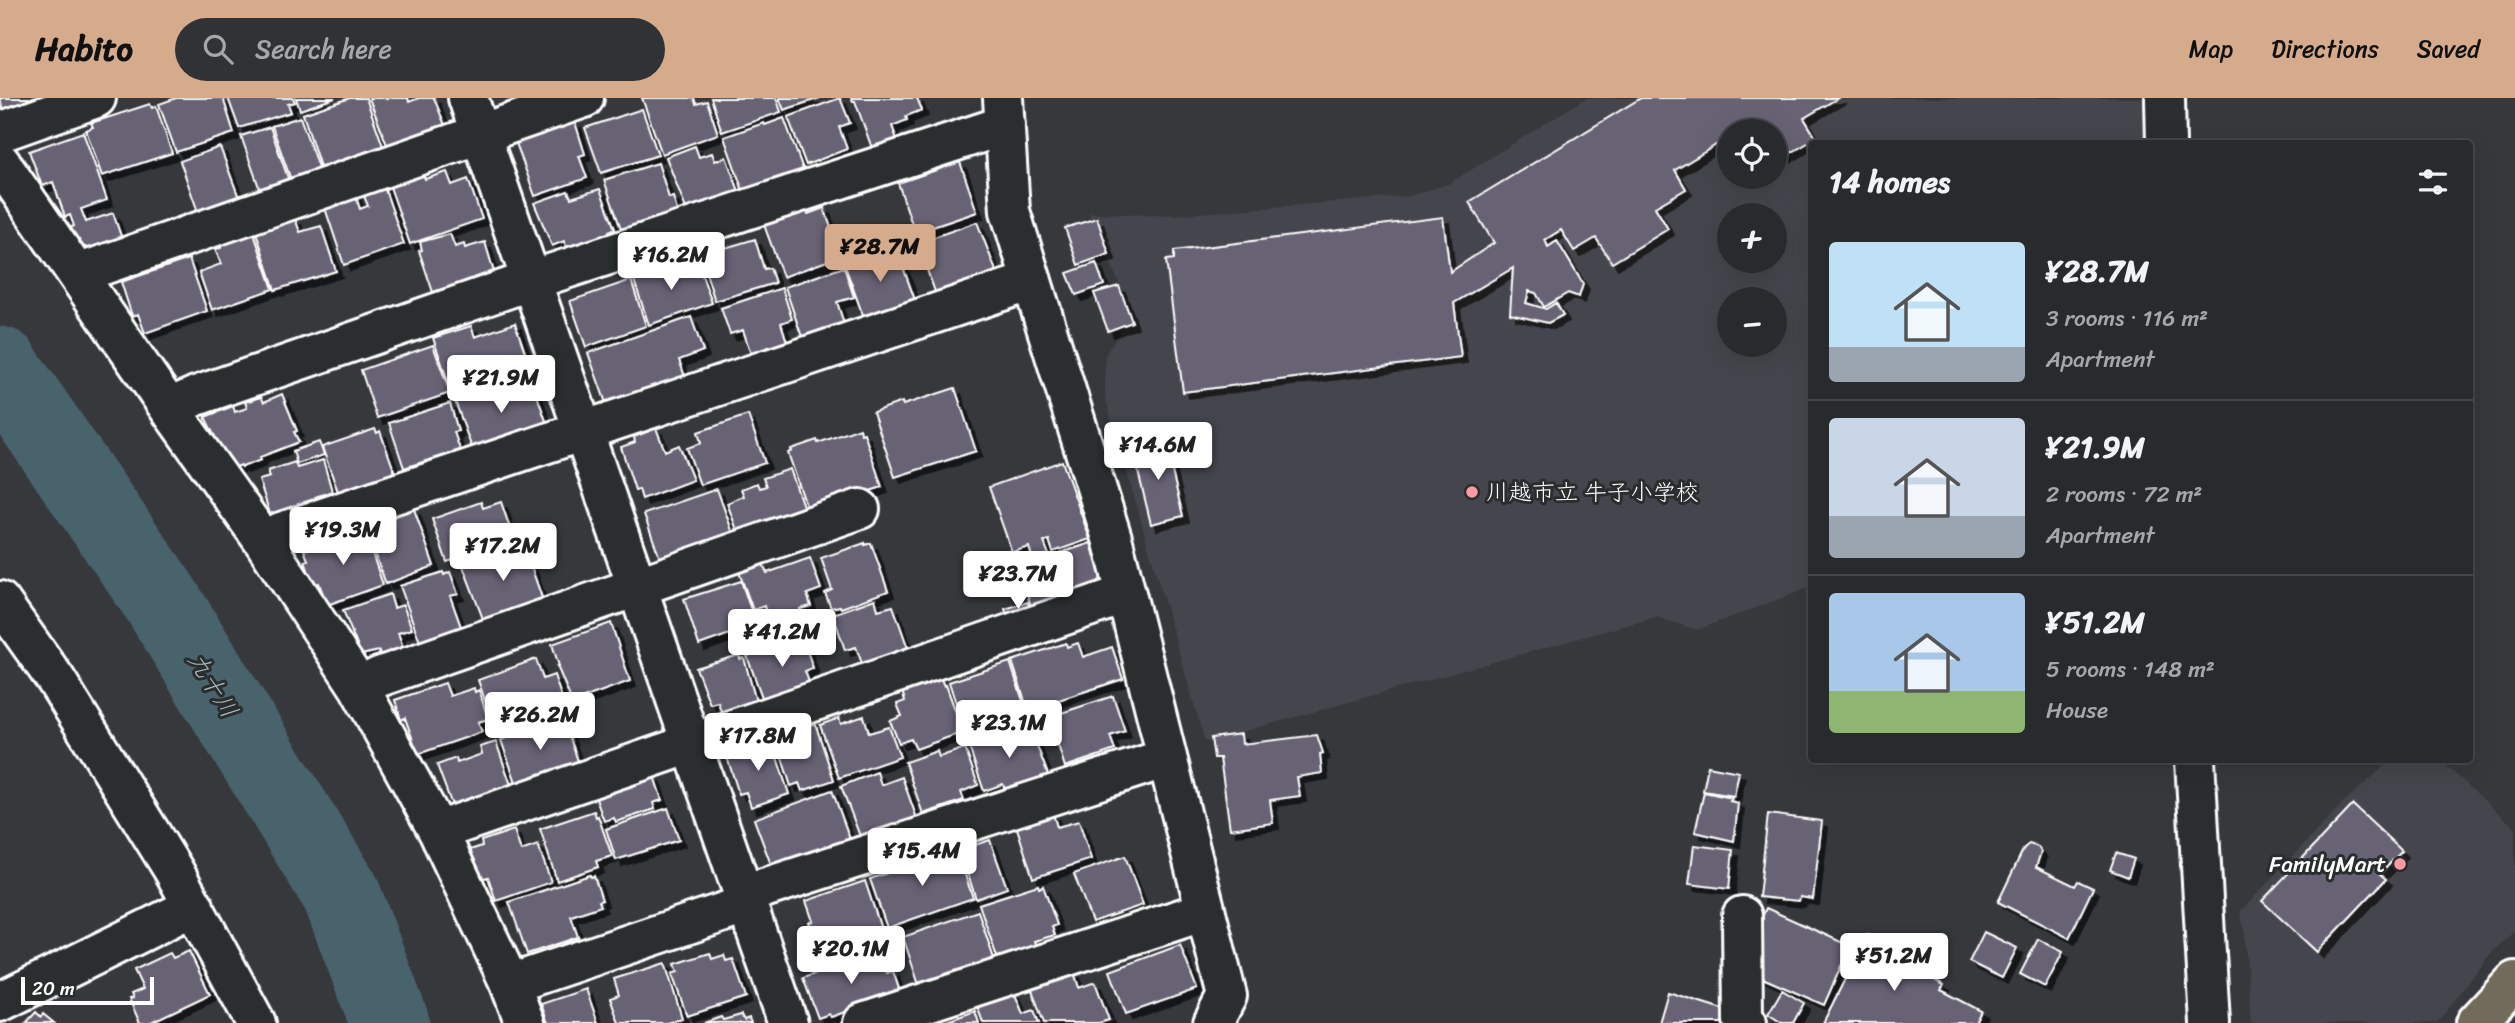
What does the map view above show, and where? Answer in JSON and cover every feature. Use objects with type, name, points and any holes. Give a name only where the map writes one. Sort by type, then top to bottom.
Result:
[{"type":"main road","points":[[2476,1023],[2515,981]]},
{"type":"street","points":[[0,132],[96,98]]},
{"type":"street","points":[[468,98],[788,1023]]},
{"type":"street","points":[[77,274],[584,98]]},
{"type":"street","points":[[2165,98],[2165,140]]},
{"type":"street","points":[[169,408],[1004,111],[1010,211],[1112,538],[1227,996],[1213,1023]]},
{"type":"street","points":[[0,162],[265,543],[359,687],[438,831],[510,984],[525,1023]]},
{"type":"street","points":[[265,543],[281,532],[1032,281]]},
{"type":"street","points":[[359,687],[379,677],[860,509]]},
{"type":"street","points":[[438,831],[1126,594]]},
{"type":"street","points":[[0,601],[55,680],[194,906],[256,1023]]},
{"type":"street","points":[[510,984],[746,899],[1167,758]]},
{"type":"street","points":[[2195,763],[2210,1023]]},
{"type":"street","points":[[0,1002],[194,906]]},
{"type":"street","points":[[863,1023],[1205,911]]},
{"type":"street","points":[[1742,916],[1744,1020],[1747,1023]]},
{"type":"shaded area","name":"川越市立 牛子小学校","points":[[1586,98],[2144,98],[2144,140],[1808,140],[1808,588],[1697,630],[1656,617],[1205,742],[1105,397],[1105,355],[1132,313],[1089,213],[1174,215],[1409,196],[1448,184]]},
{"type":"shaded area","name":"FamilyMart","points":[[2388,763],[2443,763],[2515,828],[2515,931],[2492,952],[2437,1023],[2251,1023],[2244,928],[2240,912],[2344,802]]},
{"type":"building","points":[[0,98],[46,98],[4,114]]},
{"type":"building","points":[[176,98],[223,98],[234,133],[176,152],[159,104]]},
{"type":"building","points":[[228,98],[293,98],[295,102],[288,104],[291,112],[239,128]]},
{"type":"building","points":[[296,98],[335,98],[300,110]]},
{"type":"building","points":[[350,98],[366,98],[384,149],[322,173],[303,114]]},
{"type":"building","points":[[369,98],[408,98],[409,102],[419,98],[434,98],[446,128],[389,150]]},
{"type":"building","points":[[642,98],[694,98],[696,104],[707,101],[718,134],[662,154]]},
{"type":"building","points":[[711,98],[776,98],[781,112],[722,132]]},
{"type":"building","points":[[779,98],[820,98],[784,110]]},
{"type":"building","points":[[840,98],[850,123],[839,127],[847,149],[806,165],[788,117]]},
{"type":"building","points":[[851,98],[917,98],[922,110],[906,116],[907,120],[892,126],[898,142],[873,151],[855,101]]},
{"type":"building","points":[[1641,98],[1838,98],[1804,118],[1816,138],[1808,140],[1808,143],[1787,155],[1787,119],[1717,119],[1717,144],[1675,170],[1686,189],[1655,207],[1668,229],[1612,263],[1596,238],[1574,251],[1561,230],[1545,240],[1548,247],[1557,241],[1583,284],[1579,297],[1568,293],[1544,307],[1536,293],[1529,291],[1526,303],[1546,309],[1556,303],[1563,315],[1548,323],[1510,314],[1513,268],[1454,303],[1461,357],[1183,392],[1166,260],[1174,259],[1174,251],[1443,217],[1450,272],[1494,243],[1469,202]]},
{"type":"building","points":[[150,104],[152,108],[156,106],[172,153],[102,176],[86,130],[93,127],[91,123]]},
{"type":"building","points":[[642,109],[658,155],[601,173],[585,128]]},
{"type":"building","points":[[300,117],[319,170],[291,180],[272,126]]},
{"type":"building","points":[[784,118],[804,172],[744,194],[724,137]]},
{"type":"building","points":[[575,122],[585,154],[579,156],[587,178],[535,196],[516,143],[540,135],[539,131]]},
{"type":"building","points":[[270,127],[289,181],[260,190],[241,136]]},
{"type":"building","points":[[83,132],[107,200],[81,209],[86,222],[113,213],[123,242],[95,251],[80,245],[70,228],[74,226],[70,215],[65,217],[53,182],[42,186],[29,151]]},
{"type":"building","points":[[695,146],[699,157],[712,153],[715,161],[726,157],[740,194],[688,214],[666,157]]},
{"type":"building","points":[[220,147],[239,198],[198,212],[180,161]]},
{"type":"building","points":[[960,162],[977,212],[915,233],[898,183]]},
{"type":"building","points":[[658,163],[669,198],[673,197],[679,217],[634,232],[632,226],[621,229],[604,180]]},
{"type":"building","points":[[421,170],[425,179],[447,172],[452,185],[468,179],[482,219],[410,244],[388,181]]},
{"type":"building","points":[[383,184],[404,244],[344,265],[324,205],[355,194],[360,209],[368,206],[362,191]]},
{"type":"building","points":[[600,189],[615,229],[609,231],[612,240],[569,254],[564,241],[552,246],[534,203],[568,191],[571,198]]},
{"type":"building","points":[[805,207],[808,214],[824,208],[841,256],[783,277],[763,222]]},
{"type":"building","points":[[1097,218],[1109,254],[1078,265],[1065,228]]},
{"type":"building","points":[[295,219],[300,232],[321,226],[336,271],[275,290],[256,232]]},
{"type":"building","points":[[977,222],[996,271],[988,274],[989,277],[937,297],[917,243]]},
{"type":"building","points":[[253,231],[273,289],[212,310],[199,272],[221,264],[215,249],[221,248],[220,243]]},
{"type":"building","points":[[450,234],[455,247],[464,244],[465,248],[485,242],[496,279],[436,301],[419,251],[422,250],[420,242]]},
{"type":"building","points":[[755,239],[764,269],[770,268],[775,283],[715,301],[699,251],[724,243],[725,248]]},
{"type":"building","points":[[896,248],[916,303],[865,321],[845,266]]},
{"type":"building","points":[[189,259],[207,311],[145,333],[138,314],[132,316],[121,282]]},
{"type":"building","points":[[680,262],[684,272],[699,267],[712,303],[649,325],[633,277]]},
{"type":"building","points":[[1096,263],[1104,285],[1076,295],[1067,273]]},
{"type":"building","points":[[844,267],[854,297],[837,302],[844,324],[804,343],[785,287]]},
{"type":"building","points":[[631,280],[646,326],[586,347],[570,301]]},
{"type":"building","points":[[1119,286],[1132,322],[1108,331],[1094,293]]},
{"type":"building","points":[[782,288],[792,319],[781,323],[787,342],[751,354],[743,330],[730,334],[721,308]]},
{"type":"building","points":[[691,317],[703,351],[679,360],[687,382],[611,405],[606,403],[588,353]]},
{"type":"building","points":[[515,323],[530,367],[452,393],[433,338],[471,326],[475,337]]},
{"type":"building","points":[[433,345],[450,393],[377,418],[361,370]]},
{"type":"building","points":[[529,380],[530,384],[533,384],[547,424],[474,454],[455,401]]},
{"type":"building","points":[[955,388],[976,451],[895,477],[873,412]]},
{"type":"building","points":[[282,394],[299,442],[260,457],[261,460],[236,467],[216,439],[205,417],[233,406],[235,412],[247,408],[245,402],[261,397],[264,402]]},
{"type":"building","points":[[450,403],[458,431],[454,432],[460,450],[404,468],[389,423]]},
{"type":"building","points":[[748,415],[765,463],[700,485],[687,448],[701,443],[698,432]]},
{"type":"building","points":[[656,428],[665,451],[679,445],[693,480],[642,499],[639,489],[635,490],[621,447],[635,442],[634,437]]},
{"type":"building","points":[[860,428],[882,487],[808,511],[788,453],[791,449],[817,440],[818,443]]},
{"type":"building","points":[[375,429],[377,433],[380,431],[395,473],[391,474],[394,482],[341,500],[322,447]]},
{"type":"building","points":[[1164,439],[1183,516],[1151,524],[1132,447]]},
{"type":"building","points":[[319,442],[324,455],[297,464],[293,451]]},
{"type":"building","points":[[323,460],[332,491],[315,497],[319,509],[271,517],[259,480],[270,477],[268,471],[295,462],[297,468]]},
{"type":"building","points":[[1062,461],[1090,539],[1053,552],[1049,540],[1044,542],[1049,555],[1033,560],[1029,547],[1012,552],[989,487]]},
{"type":"building","points":[[790,469],[806,515],[740,538],[727,503],[744,496],[741,489],[757,483],[759,488],[766,486],[763,478]]},
{"type":"building","points":[[717,489],[735,539],[662,564],[644,514]]},
{"type":"building","points":[[481,502],[483,508],[501,502],[514,540],[447,562],[432,519]]},
{"type":"building","points":[[414,509],[434,566],[386,584],[365,527]]},
{"type":"building","points":[[364,530],[383,585],[327,605],[319,583],[313,585],[304,550]]},
{"type":"building","points":[[871,543],[888,591],[841,608],[831,608],[825,593],[832,590],[821,558]]},
{"type":"building","points":[[1091,543],[1101,578],[1094,590],[1076,596],[1061,553]]},
{"type":"building","points":[[525,549],[542,598],[483,619],[463,566],[492,555],[493,560]]},
{"type":"building","points":[[1059,557],[1073,595],[1032,609],[1019,570]]},
{"type":"building","points":[[810,558],[821,589],[807,594],[811,606],[800,609],[804,621],[773,631],[764,606],[753,610],[739,572],[763,564],[767,573]]},
{"type":"building","points":[[443,572],[444,575],[450,572],[458,594],[450,596],[461,627],[420,642],[400,586]]},
{"type":"building","points":[[741,581],[754,619],[742,623],[744,629],[699,645],[684,599]]},
{"type":"building","points":[[390,594],[394,608],[403,605],[412,629],[398,633],[403,647],[380,655],[379,651],[361,655],[343,610]]},
{"type":"building","points":[[875,599],[878,610],[893,606],[910,654],[864,669],[856,647],[845,650],[833,614]]},
{"type":"building","points":[[1028,602],[1031,612],[1008,620],[1005,609]]},
{"type":"building","points":[[767,621],[771,632],[753,640],[748,628]]},
{"type":"building","points":[[611,623],[630,681],[572,702],[557,666],[552,644]]},
{"type":"building","points":[[802,637],[813,668],[805,671],[811,688],[763,700],[747,656]]},
{"type":"building","points":[[1066,643],[1067,647],[1078,643],[1083,657],[1112,647],[1123,679],[1028,710],[1012,661]]},
{"type":"building","points":[[739,655],[740,659],[744,658],[757,705],[722,714],[718,702],[710,704],[696,668]]},
{"type":"building","points":[[536,659],[543,679],[554,675],[564,705],[495,729],[478,680]]},
{"type":"building","points":[[1010,662],[1027,713],[966,733],[949,682]]},
{"type":"building","points":[[940,677],[944,686],[946,685],[963,732],[916,749],[911,739],[899,743],[890,721],[902,716],[897,704],[905,701],[902,691]]},
{"type":"building","points":[[445,683],[450,696],[474,688],[475,692],[479,690],[488,719],[478,722],[482,732],[418,754],[405,718],[401,720],[395,700]]},
{"type":"building","points":[[1113,696],[1125,731],[1110,736],[1115,750],[1065,767],[1049,717]]},
{"type":"building","points":[[1041,715],[1047,734],[1036,738],[1030,719]]},
{"type":"building","points":[[864,716],[869,733],[889,727],[900,757],[839,778],[820,725],[839,718],[841,724]]},
{"type":"building","points":[[563,718],[579,764],[517,785],[501,740]]},
{"type":"building","points":[[815,723],[834,780],[802,791],[799,783],[791,786],[775,737]]},
{"type":"building","points":[[1030,727],[1048,775],[1005,790],[1003,784],[984,791],[969,747]]},
{"type":"building","points":[[1241,734],[1242,744],[1317,735],[1323,753],[1320,754],[1322,773],[1297,777],[1300,796],[1270,800],[1273,823],[1230,829],[1220,758],[1214,758],[1211,738]]},
{"type":"building","points":[[771,739],[789,794],[751,807],[746,792],[739,794],[726,754]]},
{"type":"building","points":[[496,742],[512,788],[453,808],[437,765],[456,758],[457,763],[482,754],[480,747]]},
{"type":"building","points":[[965,748],[978,785],[961,792],[964,800],[923,814],[905,762],[937,751],[939,757]]},
{"type":"building","points":[[1708,766],[1739,772],[1734,796],[1703,791]]},
{"type":"building","points":[[877,772],[881,785],[902,777],[917,819],[861,839],[841,786]]},
{"type":"building","points":[[654,776],[662,800],[653,803],[655,809],[616,822],[614,818],[604,821],[595,796]]},
{"type":"building","points":[[832,790],[851,842],[773,870],[754,819]]},
{"type":"building","points":[[1704,792],[1732,798],[1730,801],[1738,803],[1734,841],[1695,832]]},
{"type":"building","points":[[2353,805],[2402,851],[2380,874],[2386,879],[2317,952],[2262,901]]},
{"type":"building","points":[[668,808],[679,840],[616,860],[606,829]]},
{"type":"building","points":[[594,811],[612,856],[596,861],[598,867],[557,881],[540,829]]},
{"type":"building","points":[[1053,814],[1057,827],[1079,821],[1091,859],[1033,878],[1016,825]]},
{"type":"building","points":[[1768,814],[1822,821],[1813,899],[1800,897],[1799,901],[1759,897]]},
{"type":"building","points":[[514,830],[521,851],[538,845],[551,882],[496,901],[488,877],[480,879],[470,850],[482,846],[481,841]]},
{"type":"building","points":[[990,840],[1007,888],[976,899],[960,850]]},
{"type":"building","points":[[2029,844],[2038,847],[2041,852],[2036,867],[2075,886],[2078,881],[2093,888],[2069,938],[1998,902],[2024,848]]},
{"type":"building","points":[[1694,845],[1733,850],[1729,889],[1689,884]]},
{"type":"building","points":[[956,849],[973,898],[887,928],[870,879]]},
{"type":"building","points":[[2116,853],[2134,859],[2128,877],[2110,870]]},
{"type":"building","points":[[1125,856],[1143,905],[1092,922],[1074,874]]},
{"type":"building","points":[[590,875],[594,876],[602,900],[599,901],[601,906],[571,916],[578,937],[527,954],[509,902]]},
{"type":"building","points":[[865,881],[881,929],[818,951],[809,922],[813,921],[806,901]]},
{"type":"building","points":[[1038,885],[1039,888],[1043,886],[1057,925],[1052,927],[1055,935],[1034,941],[1036,947],[998,960],[979,904]]},
{"type":"building","points":[[1766,908],[1850,946],[1824,1005],[1756,975],[1760,922]]},
{"type":"building","points":[[978,911],[994,959],[919,985],[903,937]]},
{"type":"building","points":[[1984,932],[2017,948],[2002,978],[1969,962]]},
{"type":"building","points":[[1867,935],[1912,958],[1904,974],[1910,977],[1914,969],[1944,985],[1941,990],[1981,1011],[1975,1023],[1823,1023]]},
{"type":"building","points":[[2038,939],[2063,952],[2045,987],[2020,974]]},
{"type":"building","points":[[1180,945],[1197,989],[1126,1014],[1110,971]]},
{"type":"building","points":[[189,951],[210,994],[149,1023],[140,1023],[129,999],[133,998],[131,994],[143,989],[134,970],[170,953],[173,958]]},
{"type":"building","points":[[878,951],[887,973],[893,971],[900,992],[831,1017],[829,1014],[818,1018],[803,978]]},
{"type":"building","points":[[710,953],[712,959],[724,955],[726,961],[733,959],[746,997],[687,1016],[672,974],[678,972],[675,964]]},
{"type":"building","points":[[665,963],[682,1018],[667,1023],[619,1023],[610,998],[619,995],[614,979]]},
{"type":"building","points":[[1074,972],[1079,988],[1095,982],[1109,1020],[1099,1023],[1044,1023],[1031,987]]},
{"type":"building","points":[[586,989],[598,1023],[548,1023],[541,1004]]},
{"type":"building","points":[[1782,990],[1804,1003],[1793,1023],[1782,1023],[1768,1014]]},
{"type":"building","points":[[1014,992],[1023,1014],[1034,1010],[1039,1023],[983,1023],[977,1005]]},
{"type":"building","points":[[1668,992],[1735,1013],[1731,1023],[1659,1023]]},
{"type":"building","points":[[975,1011],[979,1023],[942,1023]]},
{"type":"building","points":[[36,1012],[41,1017],[43,1014],[54,1023],[26,1023]]},
{"type":"building","points":[[741,1015],[744,1020],[749,1018],[751,1023],[704,1023],[721,1017],[723,1020]]},
{"type":"waterway","name":"九十川","points":[[0,366],[160,598],[341,893],[390,1023]]},
{"type":"place","name":"川越市立 牛子小学校","points":[[1472,492]]},
{"type":"place","name":"FamilyMart","points":[[2400,864]]}]
